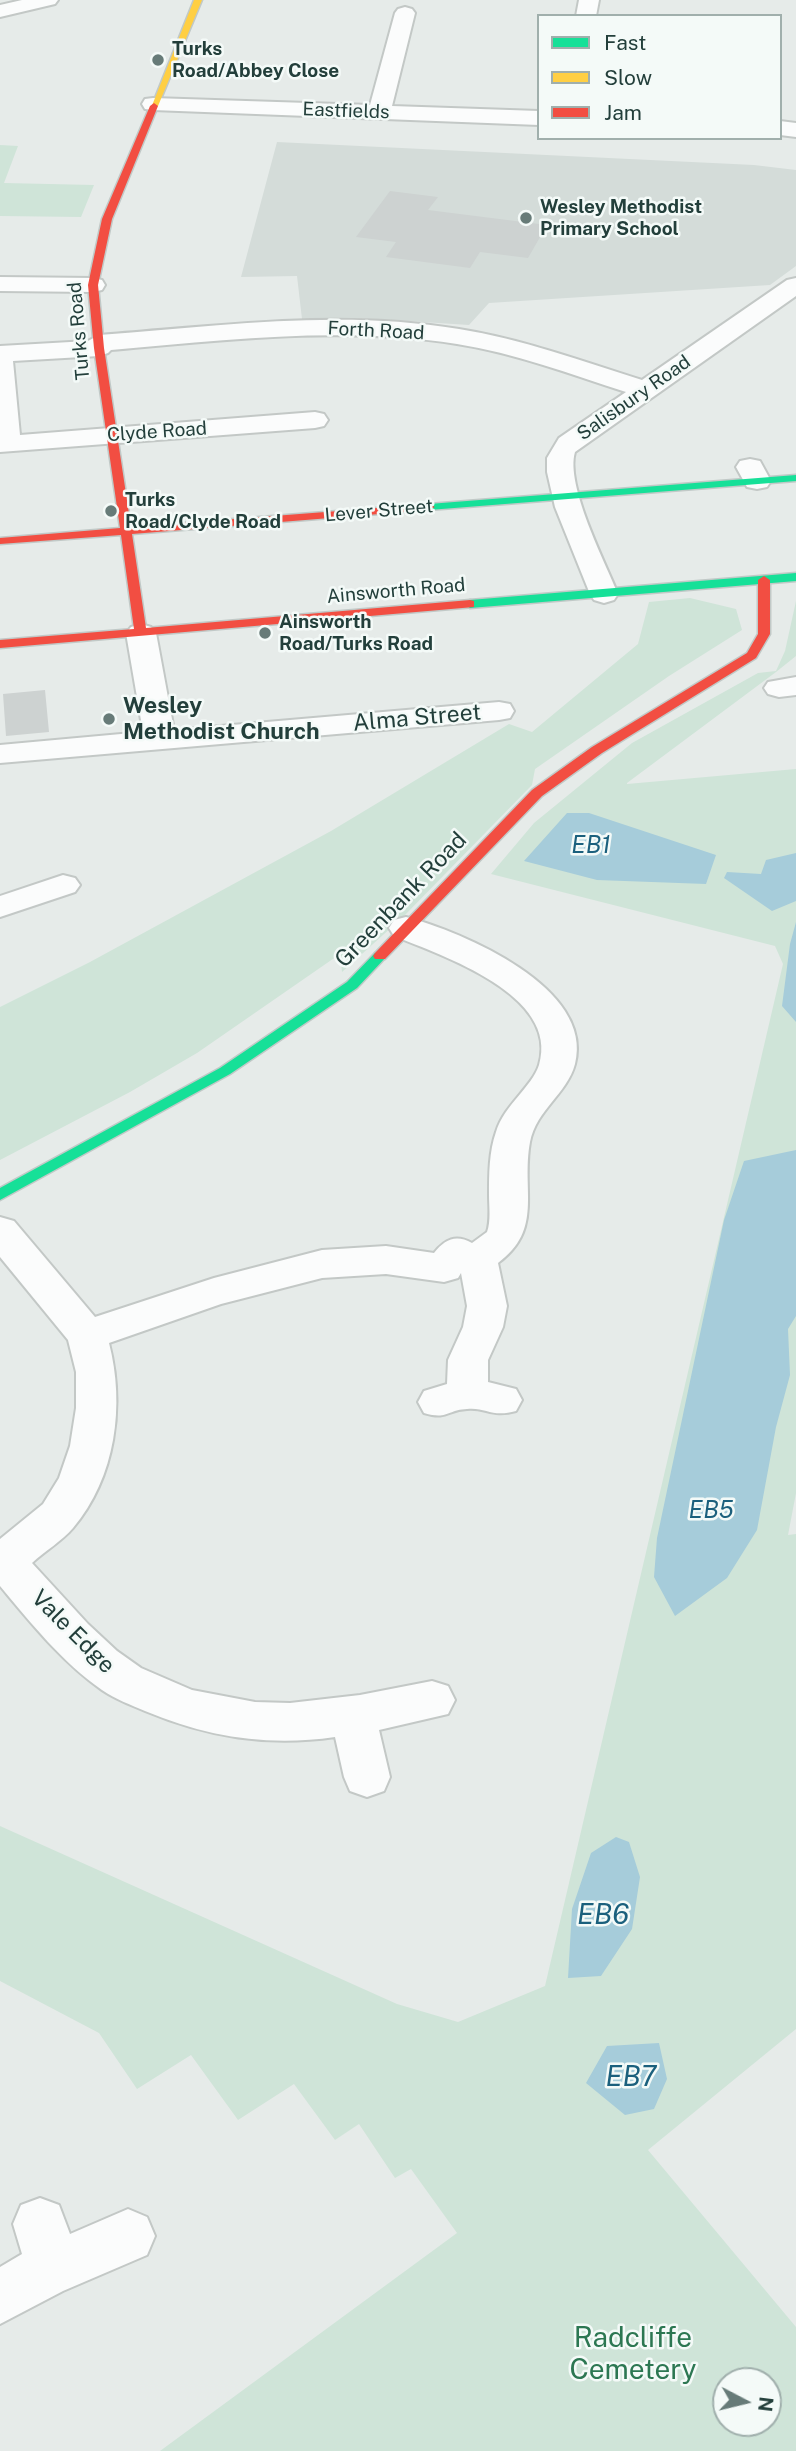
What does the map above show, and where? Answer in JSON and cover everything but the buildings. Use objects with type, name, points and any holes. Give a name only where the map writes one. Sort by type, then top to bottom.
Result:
[{"type":"street","points":[[0,11],[48,0]]},
{"type":"street","name":"Turks Road","points":[[141,633],[99,345],[93,285],[107,219],[198,0]]},
{"type":"street","points":[[379,113],[406,13]]},
{"type":"street","name":"Eastfields","points":[[153,104],[537,118]]},
{"type":"street","points":[[0,284],[93,285]]},
{"type":"street","name":"Salisbury Road","points":[[604,594],[566,496],[559,462],[561,453],[568,444],[796,285]]},
{"type":"street","name":"Forth Road","points":[[0,354],[291,329],[399,330],[486,342],[646,390]]},
{"type":"street","points":[[0,354],[3,444]]},
{"type":"street","name":"Clyde Road","points":[[3,444],[315,420]]},
{"type":"street","name":"Lever Street","points":[[0,541],[566,496],[754,474],[796,478]]},
{"type":"street","name":"Ainsworth Road","points":[[0,644],[796,577]]},
{"type":"street","name":"Greenbank Road","points":[[0,1195],[225,1072],[352,985],[537,793],[608,743],[752,655],[764,634],[764,580]]},
{"type":"street","points":[[141,633],[160,740]]},
{"type":"street","name":"Alma Street","points":[[0,754],[499,711]]},
{"type":"street","points":[[0,907],[66,885]]},
{"type":"street","points":[[87,1335],[214,1292],[322,1264],[386,1260],[444,1268],[458,1251],[501,1241],[508,1228],[514,1131],[554,1071],[560,1047],[555,1019],[527,990],[475,958],[406,928]]},
{"type":"street","points":[[0,1231],[87,1335],[96,1372],[97,1408],[90,1446],[79,1482],[58,1516],[3,1563]]},
{"type":"street","points":[[458,1251],[487,1306],[483,1328],[468,1360],[469,1398]]},
{"type":"street","name":"Vale Edge","points":[[3,1563],[77,1641],[118,1677],[164,1700],[209,1715],[261,1724],[353,1717],[432,1700]]},
{"type":"street","points":[[353,1717],[367,1777]]},
{"type":"street","points":[[0,2297],[46,2246],[128,2236]]},
{"type":"shaded area","name":"Wesley Methodist Primary School","points":[[277,142],[754,165],[796,170],[796,266],[770,285],[489,303],[469,325],[361,318],[302,319],[297,276],[241,277]]},
{"type":"green space","points":[[0,145],[18,146],[4,183],[94,185],[81,217],[0,216]]},
{"type":"green space","points":[[690,598],[736,609],[742,630],[669,676],[535,769],[532,785],[404,916],[342,972],[340,954],[197,1053],[130,1092],[0,1160],[0,1007],[90,962],[331,831],[509,724],[532,732],[638,644],[649,602]]},
{"type":"green space","name":"Radcliffe Cemetery","points":[[796,601],[796,656],[627,784],[796,769],[796,1493],[788,1535],[796,1534],[796,2029],[648,2150],[796,2327],[796,2451],[160,2451],[457,2233],[411,2169],[395,2178],[359,2124],[335,2140],[294,2084],[238,2120],[191,2055],[137,2089],[99,2033],[0,1981],[0,1826],[397,2004],[458,2022],[545,1986],[783,964],[775,946],[491,874],[534,823],[632,743],[758,673],[776,671],[785,651]]},
{"type":"water","name":"EB1","points":[[567,813],[589,813],[716,855],[706,884],[597,880],[524,861]]},
{"type":"water","points":[[796,853],[796,901],[772,911],[724,878],[727,872],[761,874],[766,860]]},
{"type":"water","points":[[796,922],[796,1022],[782,1006],[790,944]]},
{"type":"water","name":"EB5","points":[[796,1150],[796,1316],[788,1329],[790,1375],[776,1427],[757,1530],[727,1578],[675,1616],[654,1577],[657,1538],[724,1220],[744,1161]]},
{"type":"water","name":"EB6","points":[[616,1837],[629,1842],[640,1877],[632,1929],[601,1976],[568,1978],[572,1909],[591,1853]]},
{"type":"water","name":"EB7","points":[[659,2043],[667,2079],[654,2109],[625,2115],[586,2083],[607,2046]]},
{"type":"traffic: fast","points":[[429,507],[796,478]]},
{"type":"traffic: fast","points":[[470,604],[796,577]]},
{"type":"traffic: fast","points":[[0,1195],[225,1071],[352,985],[380,956]]},
{"type":"traffic: slow","points":[[154,106],[198,0]]},
{"type":"traffic: jam","points":[[141,633],[99,348],[93,285],[107,219],[154,106]]},
{"type":"traffic: jam","points":[[0,541],[429,507]]},
{"type":"traffic: jam","points":[[380,956],[537,793],[597,750],[752,655],[764,634],[764,580]]},
{"type":"traffic: jam","points":[[0,644],[470,604]]},
{"type":"place","name":"Turks Road/Abbey Close","points":[[158,60]]},
{"type":"place","name":"Wesley Methodist Primary School","points":[[526,218]]},
{"type":"place","name":"Turks Road/Clyde Road","points":[[111,511]]},
{"type":"place","name":"Ainsworth Road/Turks Road","points":[[265,633]]},
{"type":"place","name":"Wesley Methodist Church","points":[[109,719]]}]
